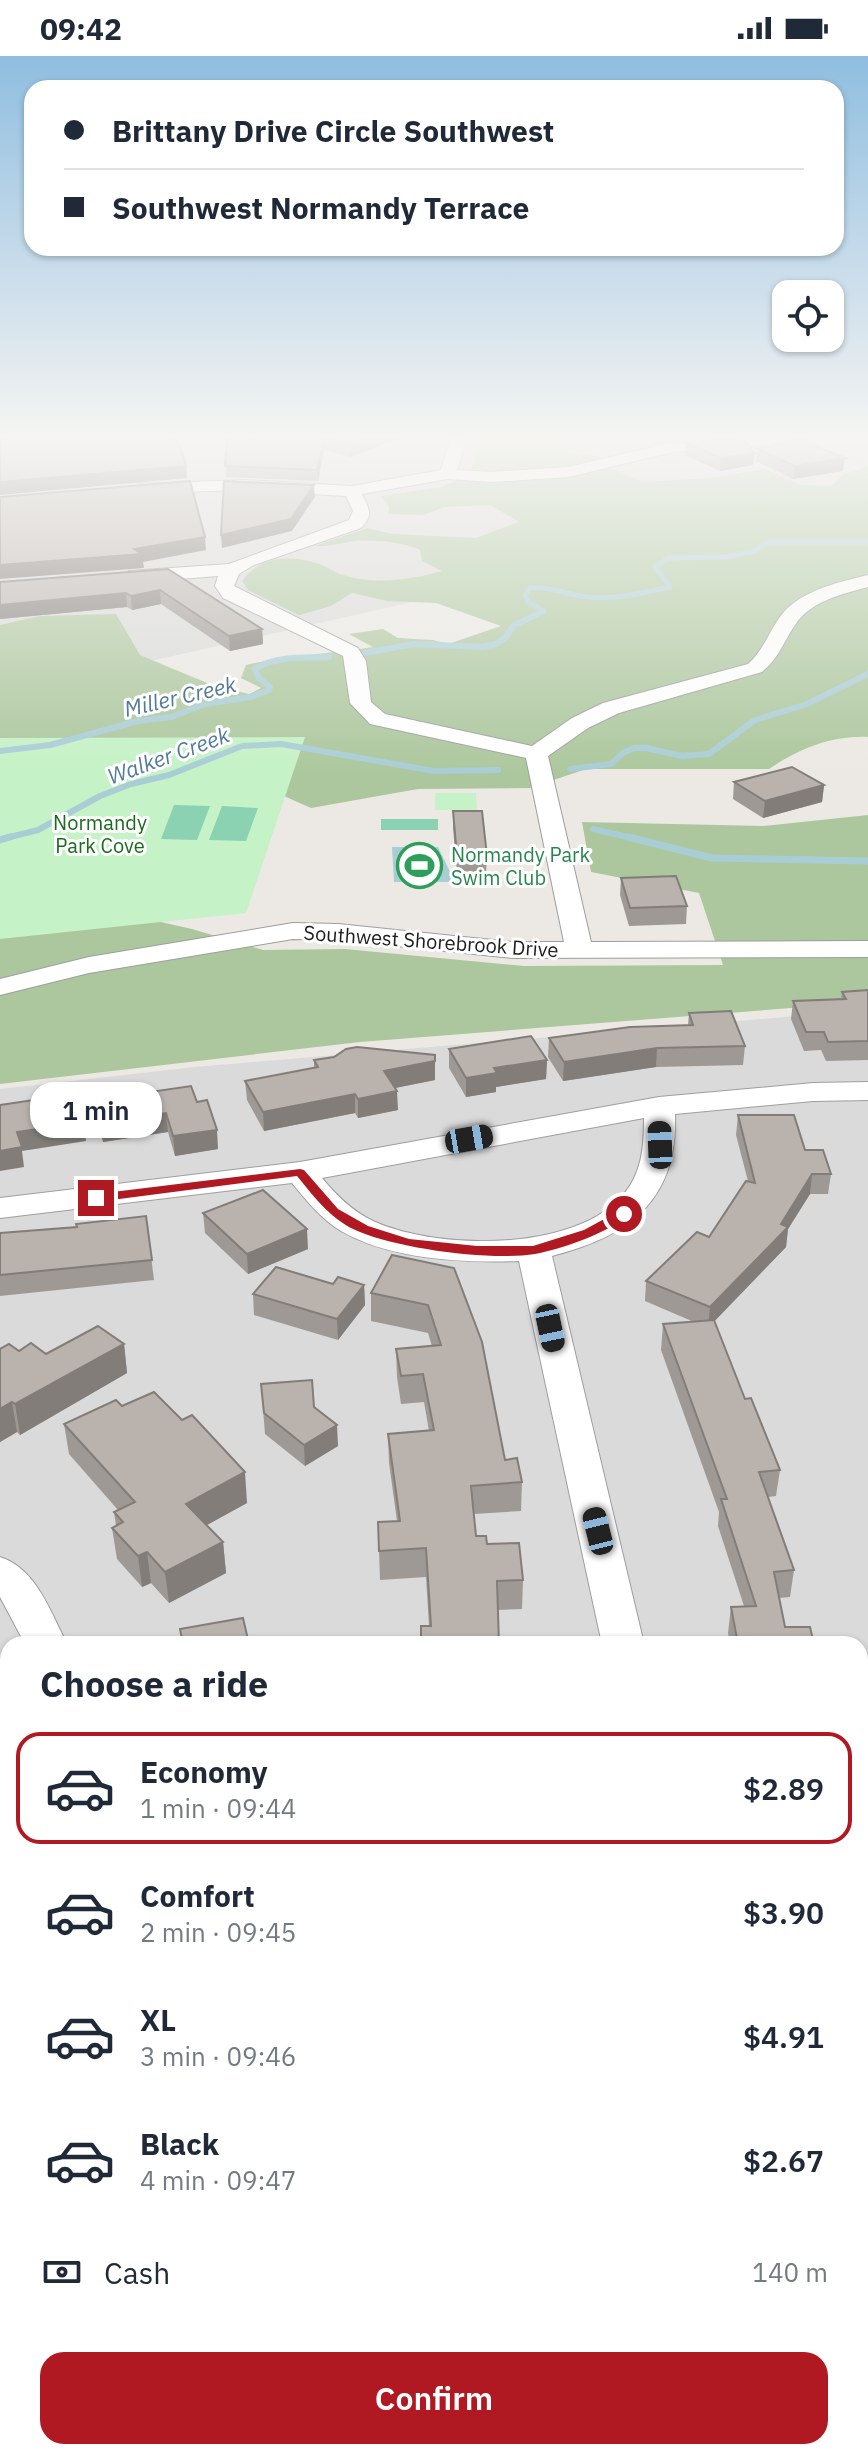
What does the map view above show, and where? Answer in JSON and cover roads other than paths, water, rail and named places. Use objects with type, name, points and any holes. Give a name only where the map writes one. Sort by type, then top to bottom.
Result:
[{"type":"street","points":[[113,578],[233,569],[284,550]]},
{"type":"street","points":[[233,569],[225,578],[224,586],[230,594],[351,652],[357,660],[357,700],[364,711],[397,725],[536,754],[580,723],[611,708],[755,668],[774,653],[784,626],[800,607],[829,593],[868,581]]},
{"type":"street","points":[[536,754],[580,951]]},
{"type":"street","name":"Southwest Shorebrook Drive","points":[[0,987],[104,962],[293,931],[338,932],[512,950],[868,949]]},
{"type":"street","points":[[0,1208],[300,1172],[659,1106],[813,1092],[868,1091]]},
{"type":"street","points":[[300,1172],[333,1212],[364,1229],[408,1242],[477,1250],[534,1250],[588,1233],[624,1214],[648,1184],[660,1145],[659,1106]]},
{"type":"street","points":[[534,1250],[621,1636]]},
{"type":"street","points":[[0,1572],[17,1589],[42,1636]]},
{"type":"water","name":"Normandy Park Swim Club","points":[[392,847],[438,847],[455,882],[394,882]]},
{"type":"waterway","name":"Miller Creek","points":[[536,615],[544,611],[528,602],[525,595],[530,588],[587,597],[629,595],[670,587],[655,567],[669,558],[725,557],[755,550]]},
{"type":"waterway","name":"Miller Creek","points":[[365,653],[414,644],[483,647],[496,644],[506,637],[514,625],[536,615]]},
{"type":"waterway","name":"Miller Creek","points":[[532,617],[536,615]]},
{"type":"waterway","name":"Miller Creek","points":[[0,751],[50,745],[138,721],[171,717],[205,704],[251,697],[270,687],[259,678],[255,669],[272,661],[329,657]]},
{"type":"waterway","name":"Walker Creek","points":[[570,769],[611,764],[634,748],[682,756],[709,754],[755,720],[807,704],[868,674]]},
{"type":"waterway","name":"Walker Creek","points":[[10,837],[38,830],[100,796],[131,784],[169,775],[242,746],[281,744],[434,771],[498,770]]},
{"type":"waterway","points":[[593,829],[636,839]]},
{"type":"waterway","name":"Walker Creek","points":[[0,840],[10,837]]},
{"type":"waterway","name":"Walker Creek","points":[[2,839],[10,837]]},
{"type":"waterway","points":[[628,837],[636,839]]},
{"type":"waterway","points":[[636,839],[712,858],[868,861]]},
{"type":"place","name":"Normandy Park Swim Club","points":[[420,865]]},
{"type":"park label","name":"Normandy Park Cove","points":[[100,834]]}]
